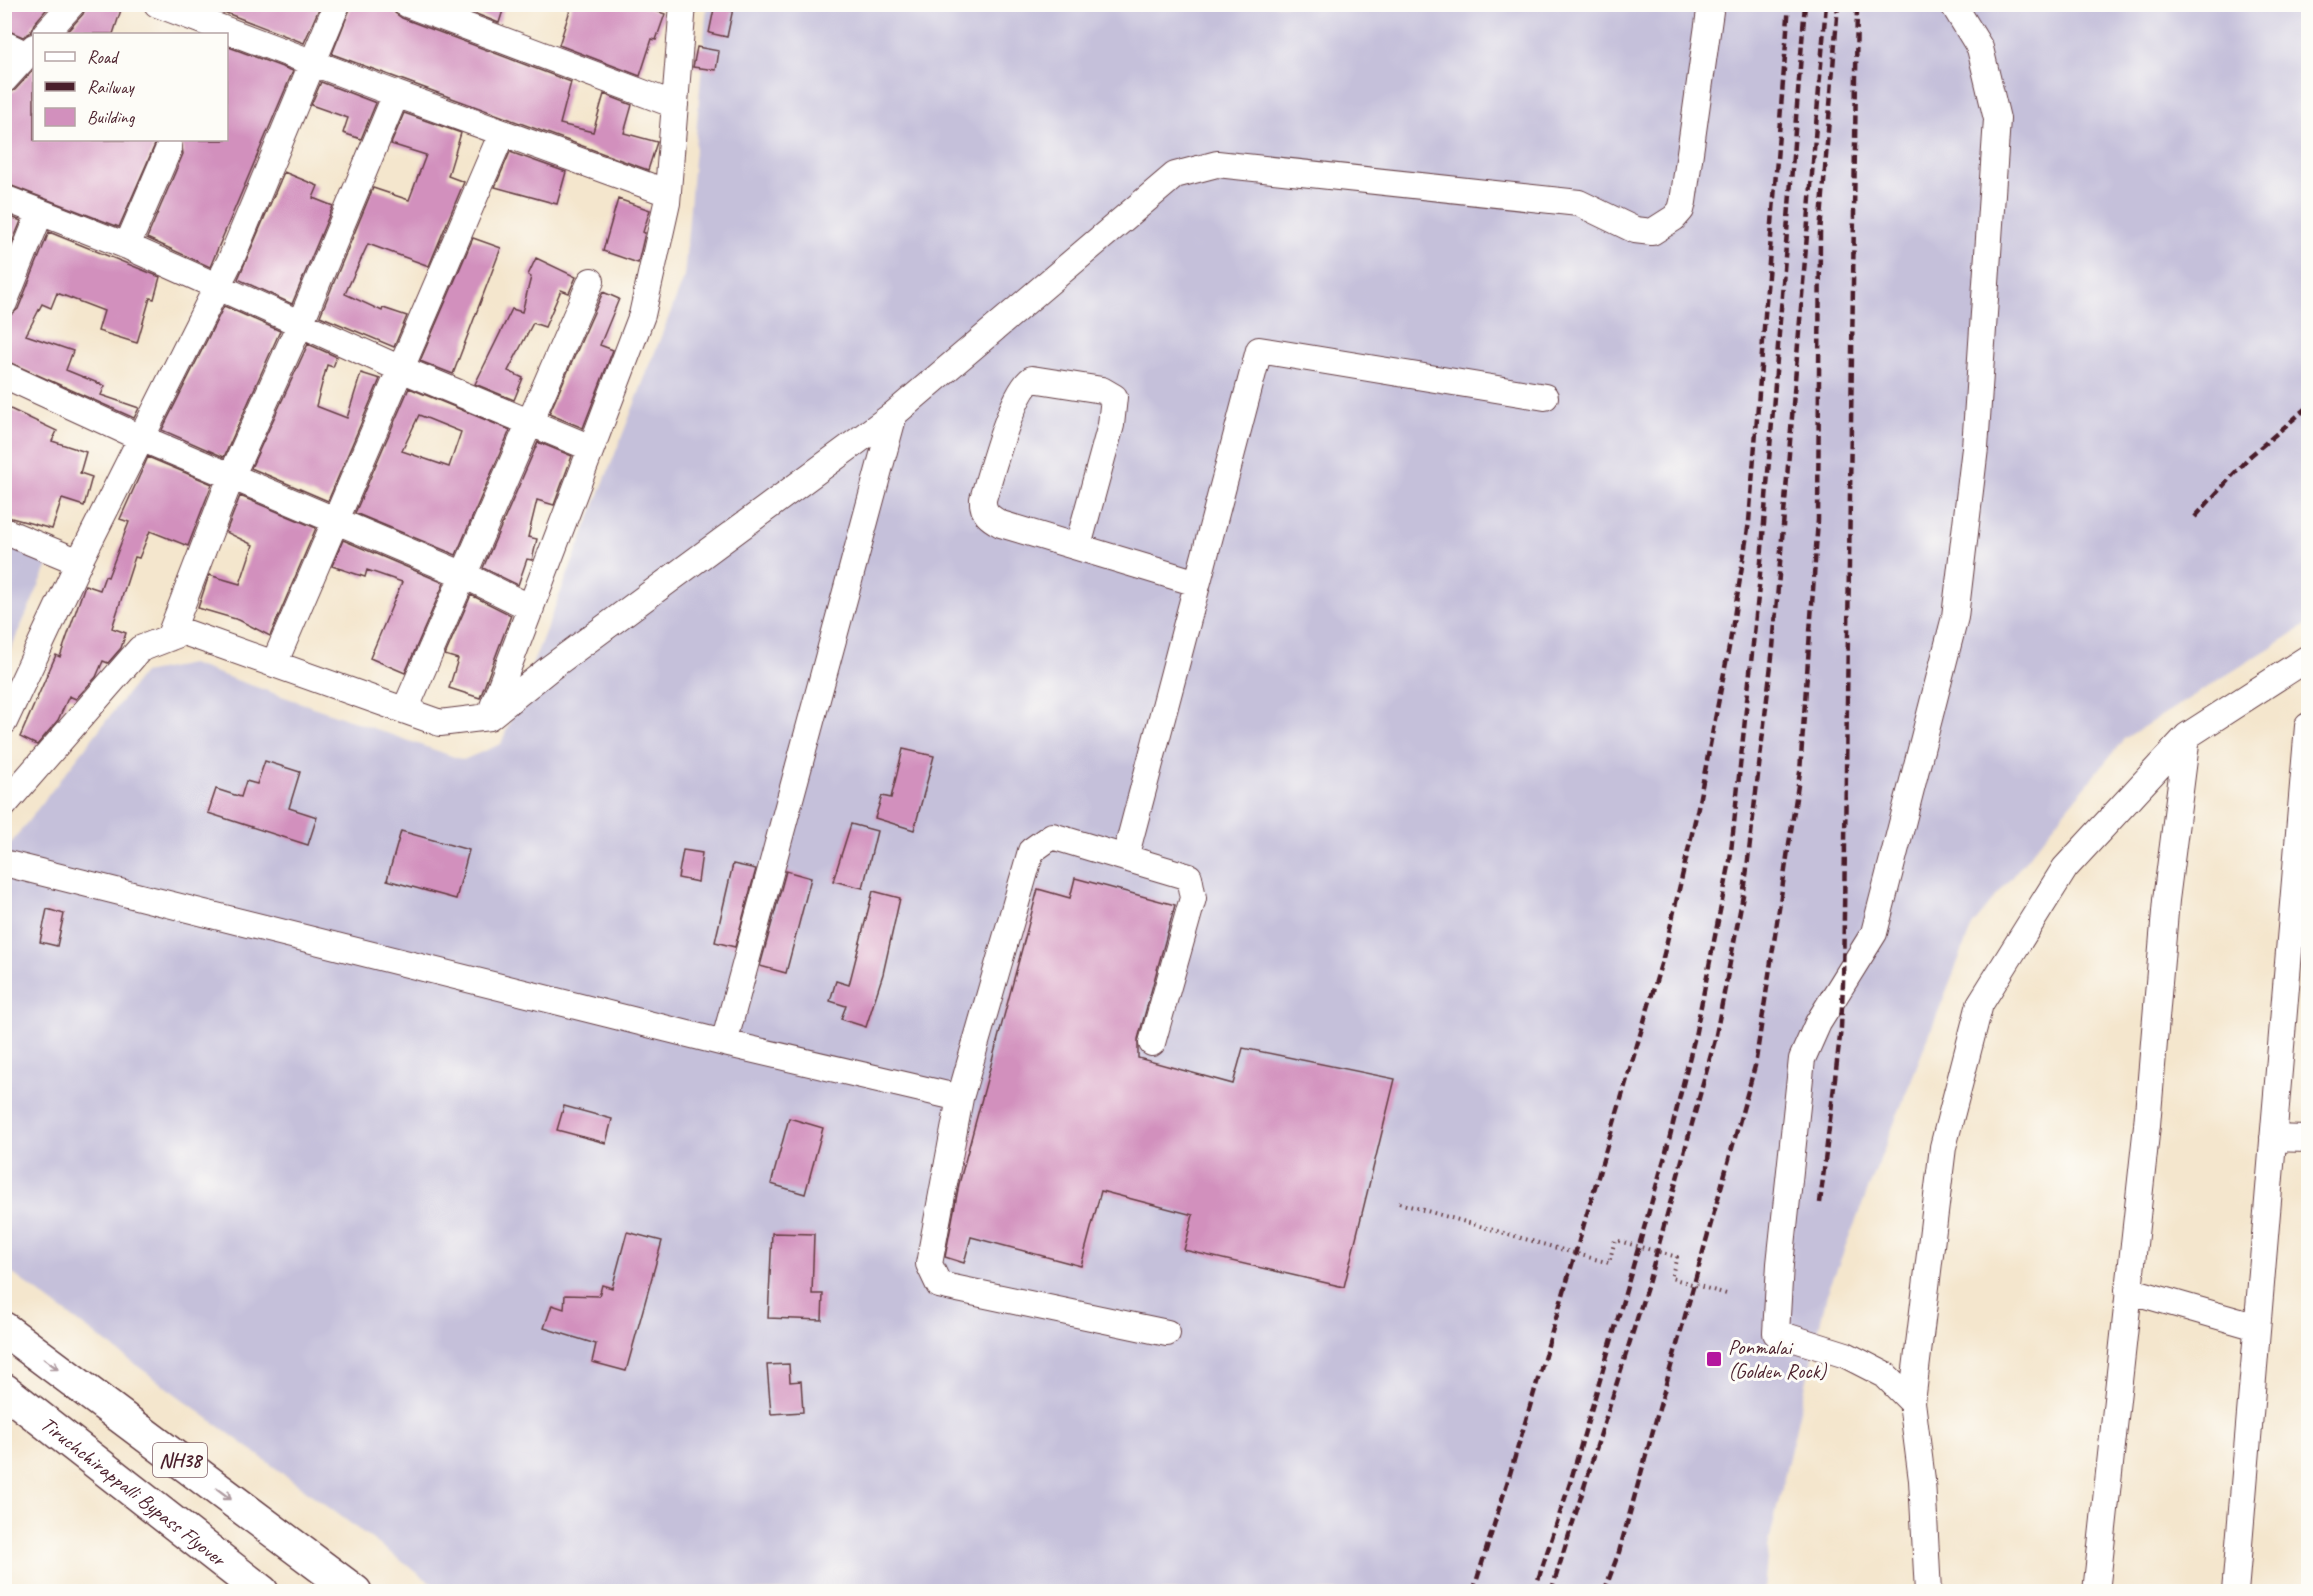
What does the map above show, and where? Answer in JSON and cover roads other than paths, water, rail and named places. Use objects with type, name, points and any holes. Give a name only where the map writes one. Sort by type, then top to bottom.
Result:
[{"type":"highway","name":"NH38","points":[[4,1329],[355,1592]]},
{"type":"highway","name":"Tiruchchirappalli Bypass Flyover","points":[[4,1390],[262,1592]]},
{"type":"street","points":[[46,33],[72,4]]},
{"type":"street","points":[[158,4],[311,64],[668,193]]},
{"type":"street","points":[[4,722],[79,562],[217,288],[337,4]]},
{"type":"street","points":[[407,4],[675,105]]},
{"type":"street","points":[[489,717],[642,315],[668,193],[683,4]]},
{"type":"street","points":[[4,805],[140,649],[184,632],[440,723],[489,717],[550,668],[894,414],[1175,175],[1217,164],[1579,203],[1635,230],[1652,232],[1663,227],[1681,210],[1683,202],[1711,4]]},
{"type":"street","points":[[1912,1402],[1885,1375],[1846,1355],[1776,1333],[1780,1264],[1802,1059],[1818,1023],[1874,933],[1955,616],[1975,447],[1997,119],[1980,48],[1953,4]]},
{"type":"street","points":[[4,80],[22,49]]},
{"type":"street","points":[[169,638],[231,477],[300,324],[396,94]]},
{"type":"street","points":[[274,664],[502,133]]},
{"type":"street","points":[[127,246],[169,148]]},
{"type":"street","points":[[4,198],[127,246],[401,369],[591,448]]},
{"type":"street","points":[[4,303],[40,213]]},
{"type":"street","points":[[405,710],[591,281]]},
{"type":"street","points":[[1125,858],[1258,350],[1545,397]]},
{"type":"street","points":[[4,375],[141,438],[464,575],[531,608]]},
{"type":"street","points":[[1077,546],[1111,425],[1114,398],[1102,390],[1032,379],[1022,389],[1008,421],[982,507],[986,515],[1002,524],[1197,583]]},
{"type":"street","points":[[724,1043],[894,414]]},
{"type":"street","points":[[4,531],[79,562]]},
{"type":"street","points":[[1928,1592],[1922,1480],[1912,1402],[1943,1147],[1980,1004],[2065,867],[2187,736],[2308,658]]},
{"type":"street","points":[[2235,1592],[2308,726]]},
{"type":"street","points":[[2096,1592],[2147,1125],[2166,900],[2187,736]]},
{"type":"street","points":[[1152,1043],[1193,898],[1189,876],[1052,836],[1031,851],[960,1098],[929,1264],[939,1285],[1167,1333]]},
{"type":"street","points":[[4,862],[724,1043],[960,1098]]},
{"type":"street","points":[[2273,1138],[2308,1139]]},
{"type":"street","points":[[2128,1290],[2257,1327]]},
{"type":"railway","points":[[1473,1592],[1664,954],[1697,812],[1730,642],[1749,522],[1789,4]]},
{"type":"railway","points":[[1534,1592],[1570,1483],[1665,1156],[1695,1036],[1730,861],[1759,587],[1805,4]]},
{"type":"railway","points":[[1551,1592],[1648,1284],[1715,1040],[1745,885],[1773,648],[1826,4]]},
{"type":"railway","points":[[1604,1592],[1619,1552],[1755,1066],[1800,772],[1818,520],[1820,233],[1838,4]]},
{"type":"railway","points":[[1820,1203],[1841,1028],[1843,983],[1857,4]]},
{"type":"railway","points":[[2195,517],[2249,457],[2308,407]]},
{"type":"place","name":"Ponmalai (Golden Rock)","points":[[1714,1359]]}]
